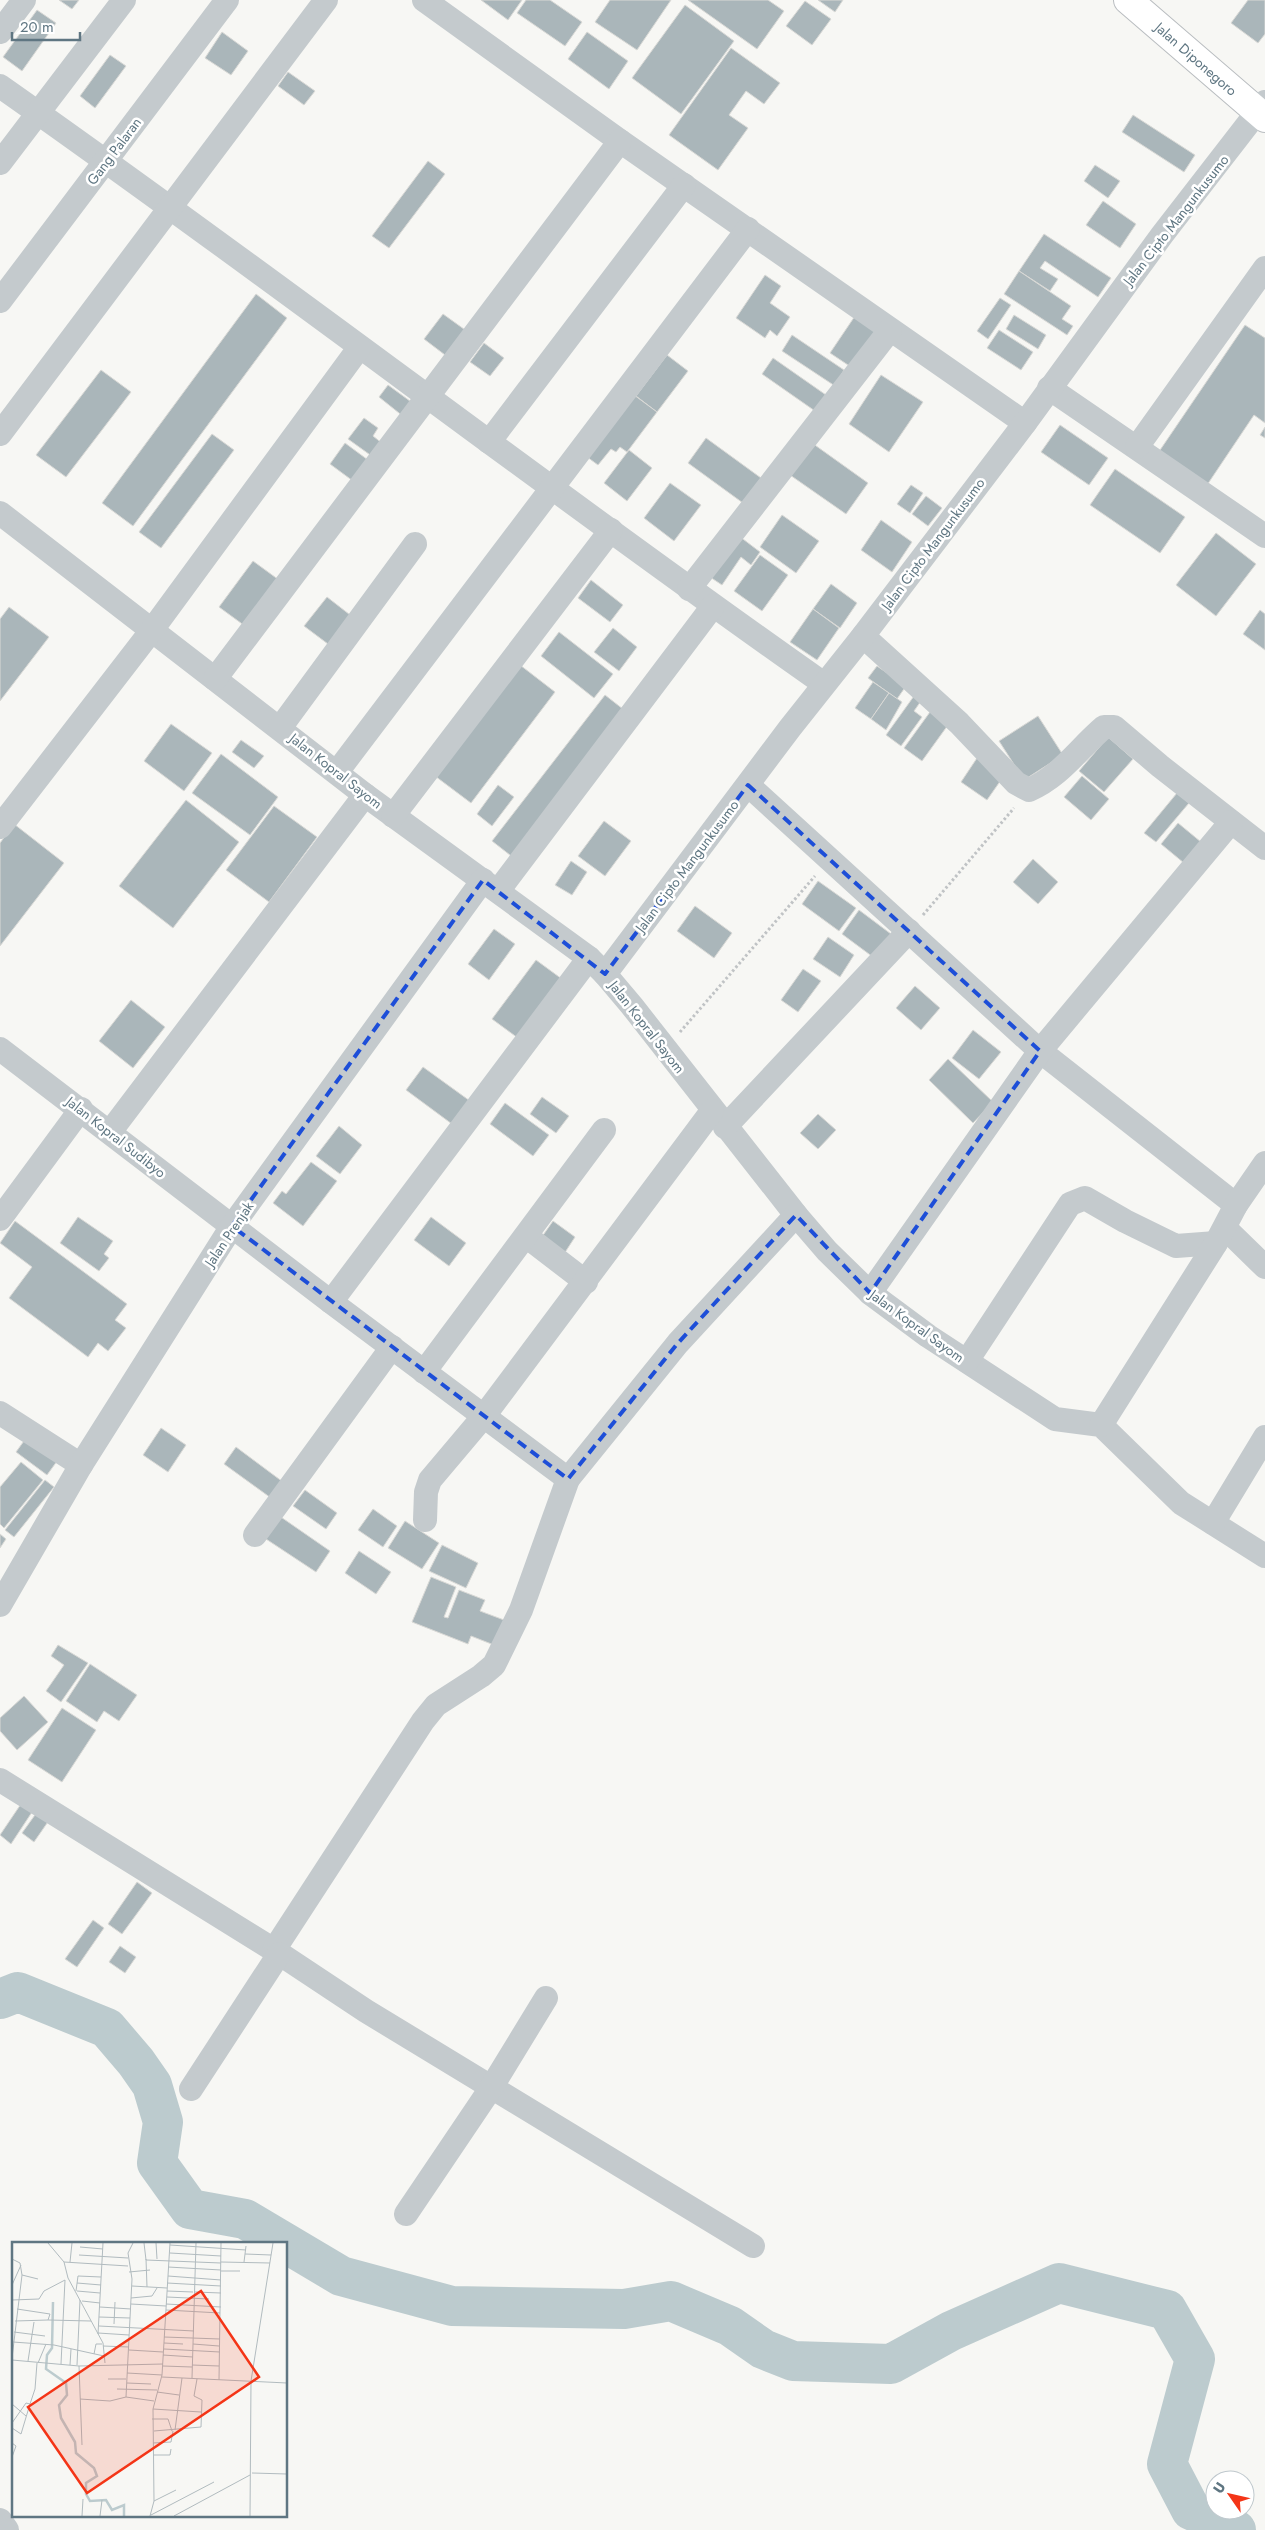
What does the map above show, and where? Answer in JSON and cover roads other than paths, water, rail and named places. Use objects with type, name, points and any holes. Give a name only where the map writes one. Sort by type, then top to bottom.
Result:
[{"type":"highway","name":"Jalan Diponegoro","points":[[1128,0],[1262,110]]},
{"type":"street","points":[[0,32],[24,0]]},
{"type":"street","points":[[0,164],[124,0]]},
{"type":"street","name":"Gang Palaran","points":[[0,301],[227,0]]},
{"type":"street","points":[[0,434],[326,0]]},
{"type":"street","points":[[424,0],[620,141],[748,228],[890,330],[1025,423]]},
{"type":"street","points":[[0,86],[171,207],[359,348],[611,530],[689,589],[824,684]]},
{"type":"street","name":"Jalan Cipto Mangunkusumo","points":[[331,1302],[597,966],[748,785],[1262,110]]},
{"type":"street","points":[[215,679],[620,141]]},
{"type":"street","points":[[489,442],[684,185]]},
{"type":"street","points":[[337,772],[748,228]]},
{"type":"street","points":[[1137,447],[1257,296],[1265,268]]},
{"type":"street","points":[[689,589],[890,330]]},
{"type":"street","points":[[0,827],[152,630],[359,348]]},
{"type":"street","points":[[1050,388],[1265,536]]},
{"type":"street","name":"Jalan Kopral Sayom","points":[[0,514],[365,795],[597,966],[796,1215],[827,1250],[870,1293],[967,1362],[1055,1419],[1100,1425]]},
{"type":"street","points":[[394,816],[611,530]]},
{"type":"street","points":[[280,728],[414,544]]},
{"type":"street","name":"Jalan Prenjak","points":[[0,1605],[81,1465],[232,1226],[490,886],[713,606]]},
{"type":"street","points":[[863,636],[959,723],[1016,783],[1029,790],[1045,783],[1099,732],[1109,726],[1131,740],[1160,766],[1265,848]]},
{"type":"street","points":[[748,785],[1040,1051],[1236,1205]]},
{"type":"street","points":[[110,1132],[365,795]]},
{"type":"street","points":[[870,1293],[1040,1051],[1231,822]]},
{"type":"street","points":[[425,1520],[426,1492],[430,1480],[484,1416],[586,1282],[719,1119],[909,931]]},
{"type":"street","name":"Jalan Kopral Sudibyo","points":[[0,1049],[331,1302],[568,1479]]},
{"type":"street","points":[[0,1219],[81,1110]]},
{"type":"street","points":[[424,1372],[604,1130]]},
{"type":"street","points":[[1265,1163],[1236,1205],[1221,1236],[1100,1425],[1181,1503],[1265,1556]]},
{"type":"street","points":[[967,1362],[1074,1200],[1086,1198],[1125,1221],[1176,1246],[1221,1236],[1265,1267]]},
{"type":"street","points":[[191,2090],[423,1721],[436,1705],[481,1676],[494,1665],[521,1610],[568,1479],[678,1343],[796,1215]]},
{"type":"street","points":[[526,1236],[586,1282]]},
{"type":"street","points":[[254,1535],[392,1347]]},
{"type":"street","points":[[1,1415],[81,1465]]},
{"type":"street","points":[[1213,1523],[1265,1437]]},
{"type":"street","points":[[0,1780],[277,1952],[366,2012],[753,2246]]},
{"type":"street","points":[[406,2214],[491,2088],[546,1998]]},
{"type":"street","points":[[0,2520],[7,2530]]},
{"type":"waterway","points":[[0,1999],[18,1992],[107,2028],[136,2062],[152,2085],[163,2122],[157,2163],[190,2209],[245,2219],[284,2242]]},
{"type":"waterway","points":[[288,2245],[341,2276],[452,2306],[624,2309],[671,2301],[730,2326],[763,2349],[793,2361],[891,2364],[951,2331],[1059,2283],[1167,2310],[1195,2359],[1167,2464],[1191,2510],[1236,2530]]}]
